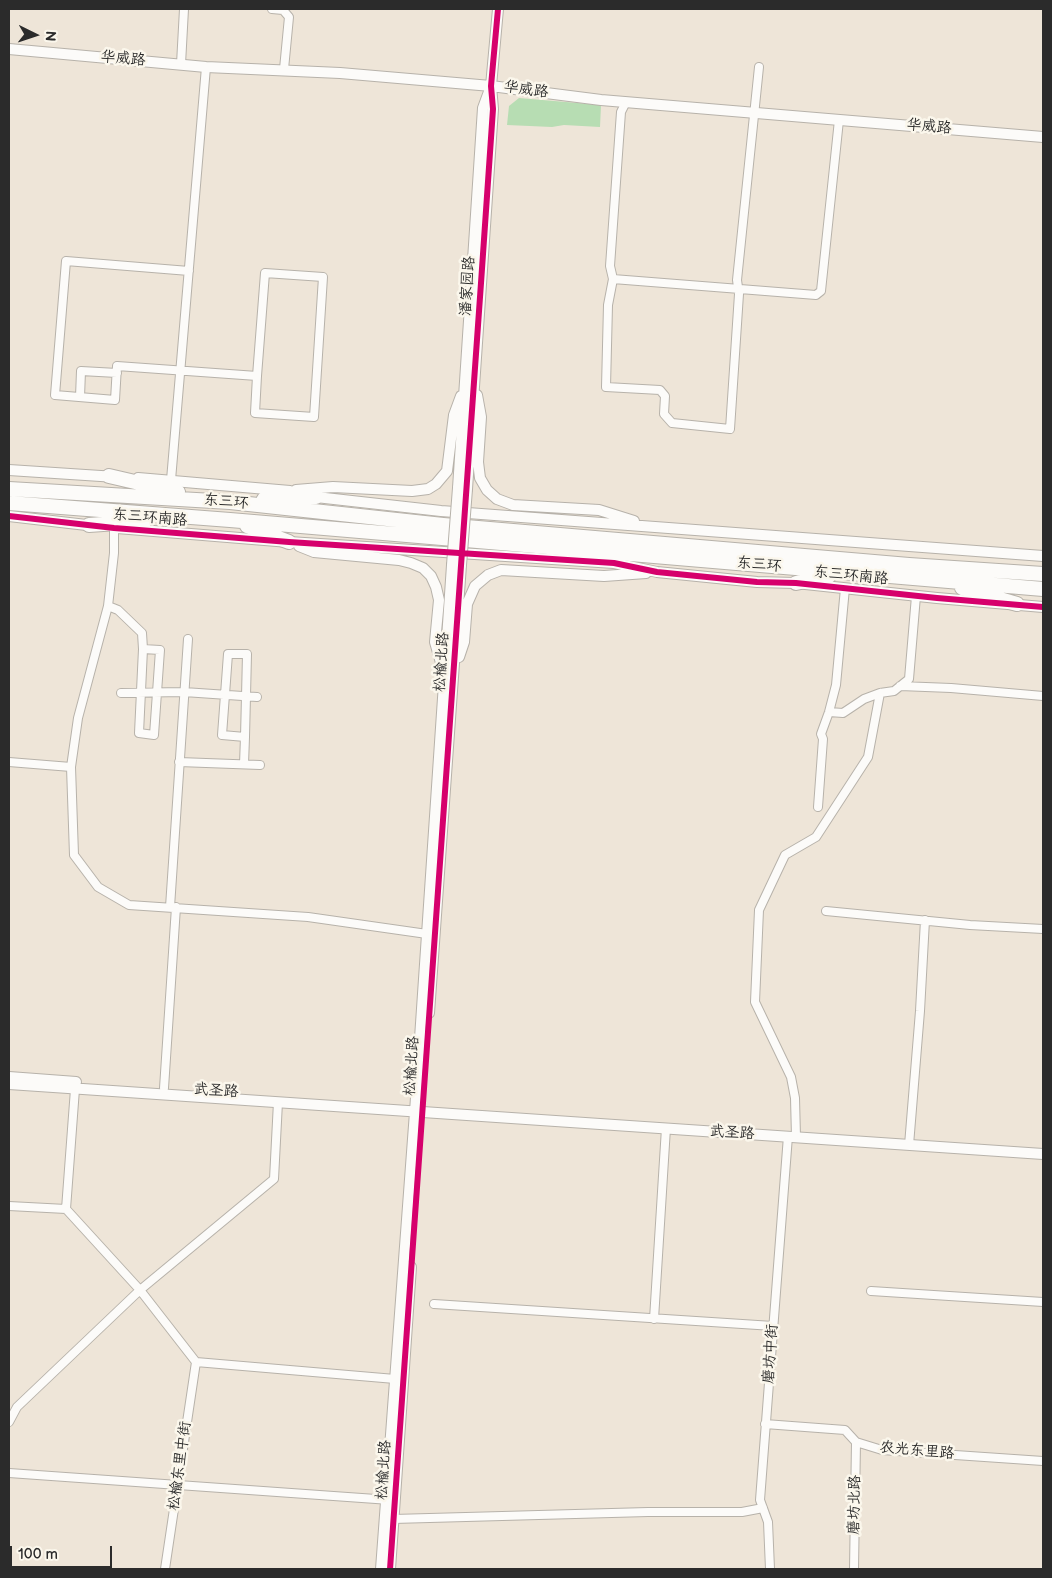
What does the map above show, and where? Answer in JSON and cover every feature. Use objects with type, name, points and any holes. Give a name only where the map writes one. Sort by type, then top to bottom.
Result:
[{"type":"highway","points":[[109,476],[185,492],[205,500]]},
{"type":"highway","points":[[230,502],[242,498],[316,497]]},
{"type":"highway","name":"东三环","points":[[11,500],[205,500],[443,532]]},
{"type":"highway","name":"东三环","points":[[11,500],[186,517],[443,532]]},
{"type":"highway","points":[[89,525],[186,517]]},
{"type":"highway","points":[[230,520],[289,542]]},
{"type":"highway","points":[[443,532],[476,534]]},
{"type":"highway","name":"东三环","points":[[476,534],[847,573],[1043,589]]},
{"type":"highway","name":"东三环","points":[[476,534],[1043,574]]},
{"type":"highway","points":[[796,583],[847,573]]},
{"type":"highway","points":[[933,580],[1017,604]]},
{"type":"street","points":[[182,64],[184,9]]},
{"type":"street","points":[[272,9],[283,10],[289,18],[284,70]]},
{"type":"street","name":"潘家园路","points":[[462,489],[474,379],[493,110],[491,86],[498,9]]},
{"type":"street","name":"华威路","points":[[9,49],[206,67],[284,70],[491,86],[626,102],[1043,137]]},
{"type":"street","points":[[170,480],[206,67]]},
{"type":"street","points":[[626,102],[621,112],[620,122],[610,266],[613,279],[608,305],[606,387],[660,390],[665,396],[664,414],[672,423],[730,429],[738,280],[759,67]]},
{"type":"street","name":"潘家园路","points":[[462,489],[465,386],[483,108],[491,86]]},
{"type":"street","points":[[613,279],[809,295],[821,291],[839,120]]},
{"type":"street","points":[[188,271],[66,261],[55,395],[114,400],[117,366],[257,376]]},
{"type":"street","points":[[265,273],[323,277],[314,417],[255,413],[257,376],[265,273]]},
{"type":"street","points":[[80,397],[81,371],[117,373]]},
{"type":"street","points":[[474,379],[481,417],[478,462],[480,478],[497,499],[513,505],[599,510],[652,526]]},
{"type":"street","points":[[290,491],[333,487],[412,492],[428,489],[436,484],[447,471],[454,415],[465,386]]},
{"type":"street","points":[[9,470],[170,480],[290,491],[316,497],[441,511],[1043,556]]},
{"type":"street","name":"松榆北路","points":[[381,1569],[390,1500],[462,489]]},
{"type":"street","name":"东三环南路","points":[[11,500],[89,525],[114,528],[289,542],[614,563],[657,572],[757,582],[796,583],[1043,607]]},
{"type":"street","points":[[114,528],[114,553],[108,606],[78,718],[71,767],[74,855],[98,887],[129,905],[308,917],[427,934]]},
{"type":"street","points":[[289,542],[314,552],[399,560],[411,562],[423,568],[436,586],[439,600],[435,642],[449,673]]},
{"type":"street","points":[[449,673],[464,642],[467,604],[475,586],[488,574],[501,570],[604,576],[657,572]]},
{"type":"street","points":[[818,808],[823,739],[821,734],[830,712],[836,685],[845,588]]},
{"type":"street","points":[[830,712],[843,712],[864,698],[894,691],[908,679],[916,596]]},
{"type":"street","points":[[108,606],[118,610],[142,633],[144,649],[139,734],[154,735],[160,650],[144,649]]},
{"type":"street","points":[[164,1088],[179,762],[188,639]]},
{"type":"street","points":[[244,764],[245,737],[247,654],[228,654],[222,735],[245,737]]},
{"type":"street","name":"松榆北路","points":[[390,1569],[393,1519],[390,1500],[395,1379],[417,1110],[427,934],[449,673]]},
{"type":"street","points":[[900,686],[951,688],[1043,696]]},
{"type":"street","points":[[121,693],[184,692],[256,697]]},
{"type":"street","name":"磨坊中街","points":[[770,1569],[768,1522],[760,1500],[773,1326],[795,1098],[791,1077],[755,1002],[759,910],[785,855],[816,837],[868,758],[880,693]]},
{"type":"street","points":[[9,762],[71,767]]},
{"type":"street","points":[[179,762],[260,765]]},
{"type":"street","points":[[826,911],[1043,929]]},
{"type":"street","points":[[909,1145],[925,920]]},
{"type":"street","name":"武圣路","points":[[9,1077],[164,1088],[417,1110],[1043,1154]]},
{"type":"street","name":"武圣路","points":[[9,1084],[417,1110]]},
{"type":"street","points":[[66,1209],[75,1089]]},
{"type":"street","points":[[9,1422],[17,1407],[140,1290],[274,1179],[278,1102]]},
{"type":"street","points":[[654,1319],[666,1128]]},
{"type":"street","points":[[9,1206],[66,1209],[140,1290],[196,1362],[395,1379]]},
{"type":"street","points":[[871,1291],[1043,1302]]},
{"type":"street","points":[[434,1304],[773,1326]]},
{"type":"street","name":"松榆东里中街","points":[[165,1569],[196,1362]]},
{"type":"street","name":"农光东里路","points":[[766,1424],[845,1430],[856,1442],[882,1450],[1043,1461]]},
{"type":"street","name":"磨坊北路","points":[[854,1569],[856,1442]]},
{"type":"street","points":[[9,1473],[390,1500]]},
{"type":"street","points":[[393,1519],[648,1512],[742,1512],[763,1508]]},
{"type":"green space","points":[[519,98],[601,105],[600,127],[507,125],[509,106]]},
{"type":"cycle path","points":[[390,1569],[481,283],[493,109],[491,86],[498,9]]},
{"type":"cycle path","points":[[9,516],[114,528],[289,542],[614,563],[657,572],[757,582],[796,583],[1043,607]]}]
